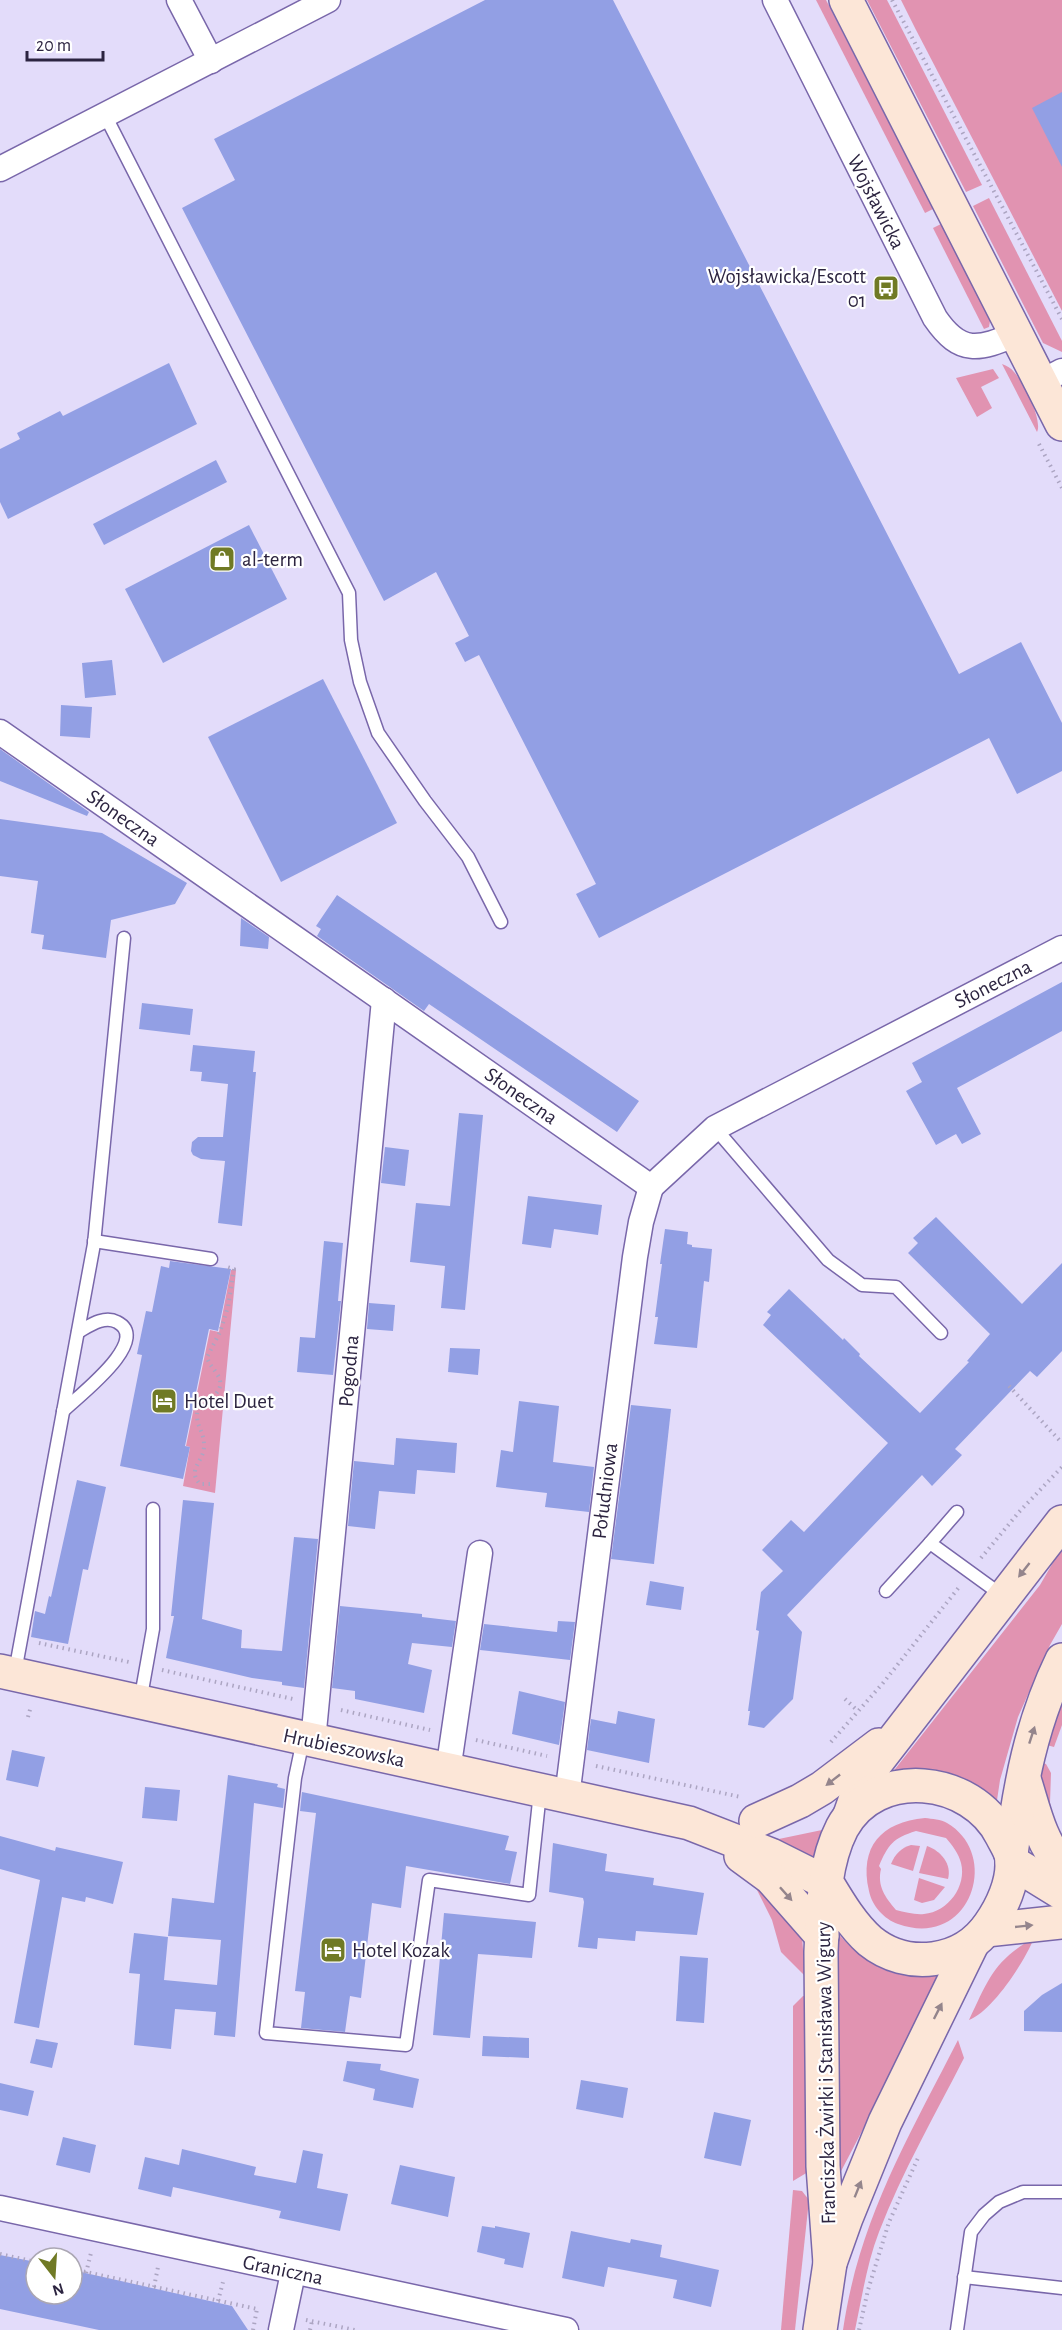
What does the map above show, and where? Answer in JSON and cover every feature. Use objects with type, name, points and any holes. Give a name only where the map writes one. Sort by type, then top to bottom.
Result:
[{"type":"main road","points":[[846,0],[1017,334],[1051,377],[1062,424]]},
{"type":"main road","points":[[827,1883],[835,1844],[849,1817],[858,1792],[872,1768],[1062,1522]]},
{"type":"main road","points":[[979,1937],[1003,1900],[1012,1858],[1023,1773],[1039,1716],[1062,1660]]},
{"type":"main road","name":"Hrubieszowska","points":[[7,1673],[698,1828]]},
{"type":"main road","points":[[756,1821],[822,1788],[867,1753],[897,1734]]},
{"type":"main road","points":[[1023,1773],[1039,1830],[1048,1850],[1062,1867]]},
{"type":"main road","points":[[698,1828],[756,1821],[849,1817],[866,1803],[890,1790],[918,1785],[943,1788],[960,1794],[983,1810],[1000,1832],[1012,1858],[1062,1893]]},
{"type":"main road","points":[[698,1828],[771,1855],[827,1883],[860,1930],[870,1940],[890,1953],[911,1960],[926,1960],[951,1955],[979,1937],[1062,1922]]},
{"type":"main road","points":[[698,1828],[771,1878],[822,1936]]},
{"type":"main road","name":"Franciszka Żwirki i Stanisława Wigury","points":[[820,2330],[830,2263],[823,2166],[822,1936],[827,1883]]},
{"type":"main road","name":"Franciszka Żwirki i Stanisława Wigury","points":[[830,2263],[885,2122],[979,1937]]},
{"type":"street","points":[[179,0],[211,61]]},
{"type":"street","points":[[0,169],[328,0]]},
{"type":"street","name":"Wojsławicka","points":[[775,0],[935,318],[945,332],[956,341],[976,347],[1017,334]]},
{"type":"street","name":"Słoneczna","points":[[0,732],[651,1187],[715,1128],[1062,948]]},
{"type":"street","name":"Pogodna","points":[[308,1740],[384,1000]]},
{"type":"street","name":"Południowa","points":[[554,1794],[635,1257],[641,1222],[651,1187]]},
{"type":"street","points":[[448,1771],[480,1553]]},
{"type":"street","name":"Graniczna","points":[[0,2208],[293,2273],[566,2330]]},
{"type":"street","points":[[281,2330],[293,2273]]},
{"type":"lane","points":[[105,115],[349,593],[351,640],[360,682],[378,733],[425,801],[468,857],[501,922]]},
{"type":"lane","points":[[7,1673],[63,1411],[94,1241],[124,938]]},
{"type":"lane","points":[[715,1128],[828,1260],[862,1285],[896,1287],[941,1333]]},
{"type":"lane","points":[[94,1241],[211,1259]]},
{"type":"lane","points":[[63,1411],[113,1364],[124,1351],[127,1341],[122,1325],[114,1320],[94,1323],[78,1332]]},
{"type":"lane","points":[[139,1703],[153,1629],[153,1509]]},
{"type":"lane","points":[[886,1591],[957,1512]]},
{"type":"lane","points":[[930,1543],[1004,1597]]},
{"type":"lane","points":[[308,1740],[295,1778],[266,2033],[406,2046],[429,1880],[529,1895],[554,1794]]},
{"type":"lane","points":[[957,2330],[971,2232],[984,2215],[999,2202],[1023,2192],[1062,2192]]},
{"type":"lane","points":[[964,2277],[1062,2288]]},
{"type":"path","points":[[892,0],[1062,319]]},
{"type":"path","points":[[210,1484],[200,1484],[195,1478],[194,1470],[203,1453],[204,1445],[198,1427],[197,1414],[198,1408],[211,1400],[218,1392],[220,1377],[209,1364],[207,1357],[223,1323],[234,1269],[216,1264],[211,1259]]},
{"type":"path","points":[[1009,1386],[1062,1443]]},
{"type":"path","points":[[844,1700],[858,1711]]},
{"type":"path","points":[[859,2330],[889,2222],[918,2158]]},
{"type":"path","points":[[92,2251],[86,2272],[257,2309]]},
{"type":"path","points":[[0,2254],[24,2259]]},
{"type":"path","points":[[154,2287],[159,2262]]},
{"type":"path","points":[[218,2301],[223,2280]]},
{"type":"path","points":[[303,2319],[355,2330]]},
{"type":"path","points":[[310,2330],[312,2321]]},
{"type":"shaded area","points":[[816,0],[826,0],[933,209],[925,213]]},
{"type":"shaded area","points":[[867,0],[887,0],[982,185],[966,192]]},
{"type":"shaded area","points":[[901,0],[1062,0],[1062,311],[915,28]]},
{"type":"shaded area","points":[[989,198],[1062,341],[1062,352],[1043,343],[973,206]]},
{"type":"shaded area","points":[[941,224],[990,321],[989,327],[984,329],[933,228]]},
{"type":"shaded area","points":[[1002,364],[1013,371],[1027,392],[1035,410],[1037,432]]},
{"type":"shaded area","points":[[993,369],[999,378],[981,387],[992,408],[977,417],[956,378]]},
{"type":"shaded area","points":[[231,1270],[236,1270],[215,1493],[183,1486],[190,1447],[186,1446],[210,1330],[219,1332]]},
{"type":"shaded area","points":[[1062,1547],[1062,1624],[1050,1645],[1018,1717],[1000,1780],[996,1807],[888,1778],[1040,1585]]},
{"type":"shaded area","points":[[1062,1693],[1062,1725],[1054,1747],[1043,1744]]},
{"type":"shaded area","points":[[1038,1761],[1046,1764],[1051,1773],[1050,1803],[1055,1827],[1047,1828]]},
{"type":"shaded area","points":[[925,1818],[947,1823],[964,1838],[973,1856],[975,1876],[970,1895],[960,1912],[944,1924],[923,1928],[893,1922],[876,1907],[869,1891],[867,1862],[871,1850],[885,1831],[910,1820]],"holes":[[[916,1831],[946,1838],[961,1863],[961,1880],[954,1896],[948,1903],[933,1912],[917,1914],[896,1910],[885,1896],[880,1881],[879,1866],[885,1853],[892,1843]]]},
{"type":"shaded area","points":[[822,1830],[813,1866],[774,1840]]},
{"type":"shaded area","points":[[911,1845],[920,1846],[913,1871],[891,1864],[899,1852]]},
{"type":"shaded area","points":[[927,1846],[937,1851],[947,1863],[948,1879],[919,1873]]},
{"type":"shaded area","points":[[919,1878],[945,1887],[934,1900],[922,1903],[914,1900]]},
{"type":"shaded area","points":[[752,1880],[802,1936],[805,1976],[781,1952],[772,1920]]},
{"type":"shaded area","points":[[837,1932],[859,1955],[884,1970],[912,1976],[944,1974],[838,2177]]},
{"type":"shaded area","points":[[1034,1938],[1007,1985],[988,2007],[969,2020],[987,1982],[1001,1963]]},
{"type":"shaded area","points":[[803,1996],[807,1996],[808,2172],[793,2181],[793,2006]]},
{"type":"shaded area","points":[[958,2040],[964,2058],[908,2166],[879,2232],[868,2268],[855,2330],[843,2330],[850,2290],[873,2216],[904,2146]]},
{"type":"shaded area","points":[[793,2190],[802,2191],[809,2200],[795,2330],[781,2330]]},
{"type":"building","points":[[485,0],[613,0],[959,674],[1021,642],[1062,723],[1062,771],[1017,794],[989,738],[599,938],[576,894],[596,884],[479,655],[465,662],[455,643],[469,636],[436,572],[384,601],[182,208],[235,180],[214,139]]},
{"type":"building","points":[[1062,92],[1062,167],[1032,108]]},
{"type":"building","points":[[169,363],[197,424],[8,519],[0,502],[0,449],[20,439],[17,433],[60,411],[63,416]]},
{"type":"building","points":[[216,460],[227,482],[104,545],[93,524]]},
{"type":"building","points":[[249,525],[287,599],[163,663],[125,589]]},
{"type":"building","points":[[112,660],[116,695],[85,698],[82,663]]},
{"type":"building","points":[[323,679],[397,823],[281,882],[208,737]]},
{"type":"building","points":[[61,705],[92,707],[90,738],[60,736]]},
{"type":"building","points":[[0,749],[89,812],[87,816],[0,781]]},
{"type":"building","points":[[0,819],[102,833],[187,883],[175,904],[111,920],[106,958],[42,949],[44,935],[31,933],[38,881],[0,876]]},
{"type":"building","points":[[337,895],[639,1101],[617,1132],[429,1004],[424,1011],[317,936],[321,929],[316,926]]},
{"type":"building","points":[[241,918],[269,937],[268,949],[240,946]]},
{"type":"building","points":[[1062,982],[1062,1031],[957,1088],[981,1134],[962,1144],[956,1134],[936,1145],[906,1091],[922,1082],[912,1063]]},
{"type":"building","points":[[142,1003],[193,1009],[190,1035],[139,1029]]},
{"type":"building","points":[[193,1045],[255,1051],[253,1072],[256,1072],[242,1226],[218,1223],[225,1161],[201,1159],[193,1155],[191,1151],[192,1142],[198,1137],[223,1137],[228,1084],[201,1081],[202,1072],[190,1071]]},
{"type":"building","points":[[459,1113],[483,1115],[465,1310],[441,1308],[445,1266],[410,1262],[416,1203],[450,1206]]},
{"type":"building","points":[[385,1147],[409,1150],[405,1186],[381,1183]]},
{"type":"building","points":[[528,1196],[602,1205],[598,1235],[554,1229],[551,1248],[522,1244]]},
{"type":"building","points":[[936,1217],[1022,1304],[1062,1263],[1062,1351],[1037,1377],[1030,1371],[955,1449],[962,1455],[932,1486],[922,1475],[787,1615],[802,1632],[793,1699],[764,1728],[748,1725],[759,1631],[756,1630],[761,1592],[783,1571],[762,1550],[791,1520],[804,1532],[888,1443],[763,1325],[771,1315],[767,1312],[789,1289],[843,1340],[844,1338],[860,1354],[859,1356],[920,1413],[969,1362],[967,1361],[990,1334],[908,1253],[918,1243],[913,1238]]},
{"type":"building","points":[[665,1229],[688,1232],[687,1244],[692,1247],[712,1249],[709,1282],[704,1281],[697,1348],[654,1344]]},
{"type":"building","points":[[324,1241],[343,1243],[338,1301],[341,1301],[333,1375],[297,1372],[300,1337],[315,1338]]},
{"type":"building","name":"Hotel Duet","points":[[170,1261],[231,1269],[218,1331],[209,1329],[185,1446],[190,1447],[183,1479],[120,1466],[142,1355],[137,1354],[146,1311],[152,1312],[161,1266],[169,1268]]},
{"type":"building","points":[[369,1303],[395,1305],[393,1331],[367,1329]]},
{"type":"building","points":[[450,1348],[480,1349],[478,1375],[448,1372]]},
{"type":"building","points":[[519,1401],[559,1406],[553,1462],[594,1467],[589,1512],[545,1507],[547,1493],[496,1487],[501,1450],[513,1452]]},
{"type":"building","points":[[631,1405],[671,1409],[654,1564],[611,1559]]},
{"type":"building","points":[[396,1438],[457,1443],[455,1473],[417,1470],[415,1494],[379,1491],[375,1529],[348,1526],[354,1461],[394,1465]]},
{"type":"building","points":[[77,1480],[106,1487],[88,1570],[83,1569],[68,1644],[31,1637],[35,1611],[45,1614],[49,1596],[51,1597]]},
{"type":"building","points":[[183,1500],[214,1503],[202,1619],[242,1630],[241,1648],[282,1651],[294,1537],[318,1539],[304,1688],[166,1658],[174,1616],[171,1616]]},
{"type":"building","points":[[650,1581],[684,1587],[681,1610],[646,1605]]},
{"type":"building","points":[[340,1606],[422,1614],[422,1617],[456,1621],[452,1647],[412,1643],[408,1664],[432,1670],[424,1713],[355,1699],[355,1691],[332,1688]]},
{"type":"building","points":[[558,1621],[575,1622],[570,1660],[480,1650],[484,1624],[557,1632]]},
{"type":"building","points":[[519,1691],[565,1702],[559,1745],[512,1734]]},
{"type":"building","points":[[618,1711],[655,1719],[649,1763],[587,1750],[591,1719],[616,1724]]},
{"type":"building","points":[[12,1750],[45,1757],[38,1787],[6,1780]]},
{"type":"building","points":[[228,1775],[278,1784],[277,1787],[285,1789],[283,1808],[254,1803],[235,2037],[214,2035],[216,2012],[175,2009],[171,2049],[134,2045],[140,1974],[129,1973],[134,1933],[168,1937],[164,1980],[217,1985],[221,1940],[168,1936],[172,1898],[214,1903]]},
{"type":"building","points":[[145,1787],[180,1790],[177,1821],[142,1818]]},
{"type":"building","name":"Hotel Kozak","points":[[302,1792],[509,1836],[505,1850],[517,1852],[510,1884],[406,1866],[401,1908],[372,1903],[361,1998],[350,1996],[345,2032],[301,2028],[305,1992],[295,1991],[316,1813],[300,1811]]},
{"type":"building","points":[[0,1836],[55,1851],[56,1847],[123,1862],[113,1904],[86,1897],[85,1902],[62,1897],[39,2028],[14,2023],[40,1880],[0,1869]]},
{"type":"building","points":[[553,1843],[607,1854],[605,1871],[654,1878],[653,1885],[704,1893],[697,1935],[636,1931],[635,1941],[598,1938],[597,1949],[578,1947],[584,1902],[583,1898],[549,1892]]},
{"type":"building","points":[[444,1913],[536,1922],[532,1958],[478,1954],[470,2038],[433,2035]]},
{"type":"building","points":[[680,1956],[708,1958],[704,2023],[676,2021]]},
{"type":"building","points":[[1062,1983],[1062,2032],[1024,2031],[1024,2011],[1042,1995]]},
{"type":"building","points":[[483,2036],[529,2038],[529,2058],[482,2056]]},
{"type":"building","points":[[36,2039],[58,2043],[52,2068],[30,2063]]},
{"type":"building","points":[[347,2061],[381,2064],[380,2070],[419,2079],[413,2108],[373,2100],[375,2089],[343,2081]]},
{"type":"building","points":[[581,2080],[628,2088],[623,2118],[576,2109]]},
{"type":"building","points":[[0,2083],[34,2091],[28,2116],[0,2110]]},
{"type":"building","points":[[714,2112],[751,2120],[741,2166],[704,2158]]},
{"type":"building","points":[[63,2137],[96,2145],[90,2173],[56,2165]]},
{"type":"building","points":[[182,2149],[256,2167],[254,2175],[296,2183],[303,2150],[323,2154],[317,2188],[348,2194],[340,2231],[279,2218],[281,2211],[173,2187],[171,2197],[138,2189],[145,2157],[179,2165]]},
{"type":"building","points":[[400,2165],[455,2177],[448,2217],[391,2204]]},
{"type":"building","points":[[482,2226],[495,2228],[495,2226],[530,2233],[523,2268],[504,2264],[505,2259],[477,2252]]},
{"type":"building","points":[[571,2231],[630,2243],[631,2239],[662,2245],[660,2257],[719,2270],[711,2307],[673,2298],[677,2280],[608,2267],[604,2287],[562,2278]]},
{"type":"building","points":[[0,2255],[24,2260],[24,2306],[84,2306],[84,2273],[232,2306],[248,2330],[99,2330],[0,2309]]},
{"type":"place","name":"Wojsławicka/Escott 01","points":[[886,288]]},
{"type":"place","name":"al-term","points":[[222,559]]},
{"type":"place","name":"Hotel Duet","points":[[164,1401]]},
{"type":"place","name":"Hotel Kozak","points":[[333,1950]]}]
